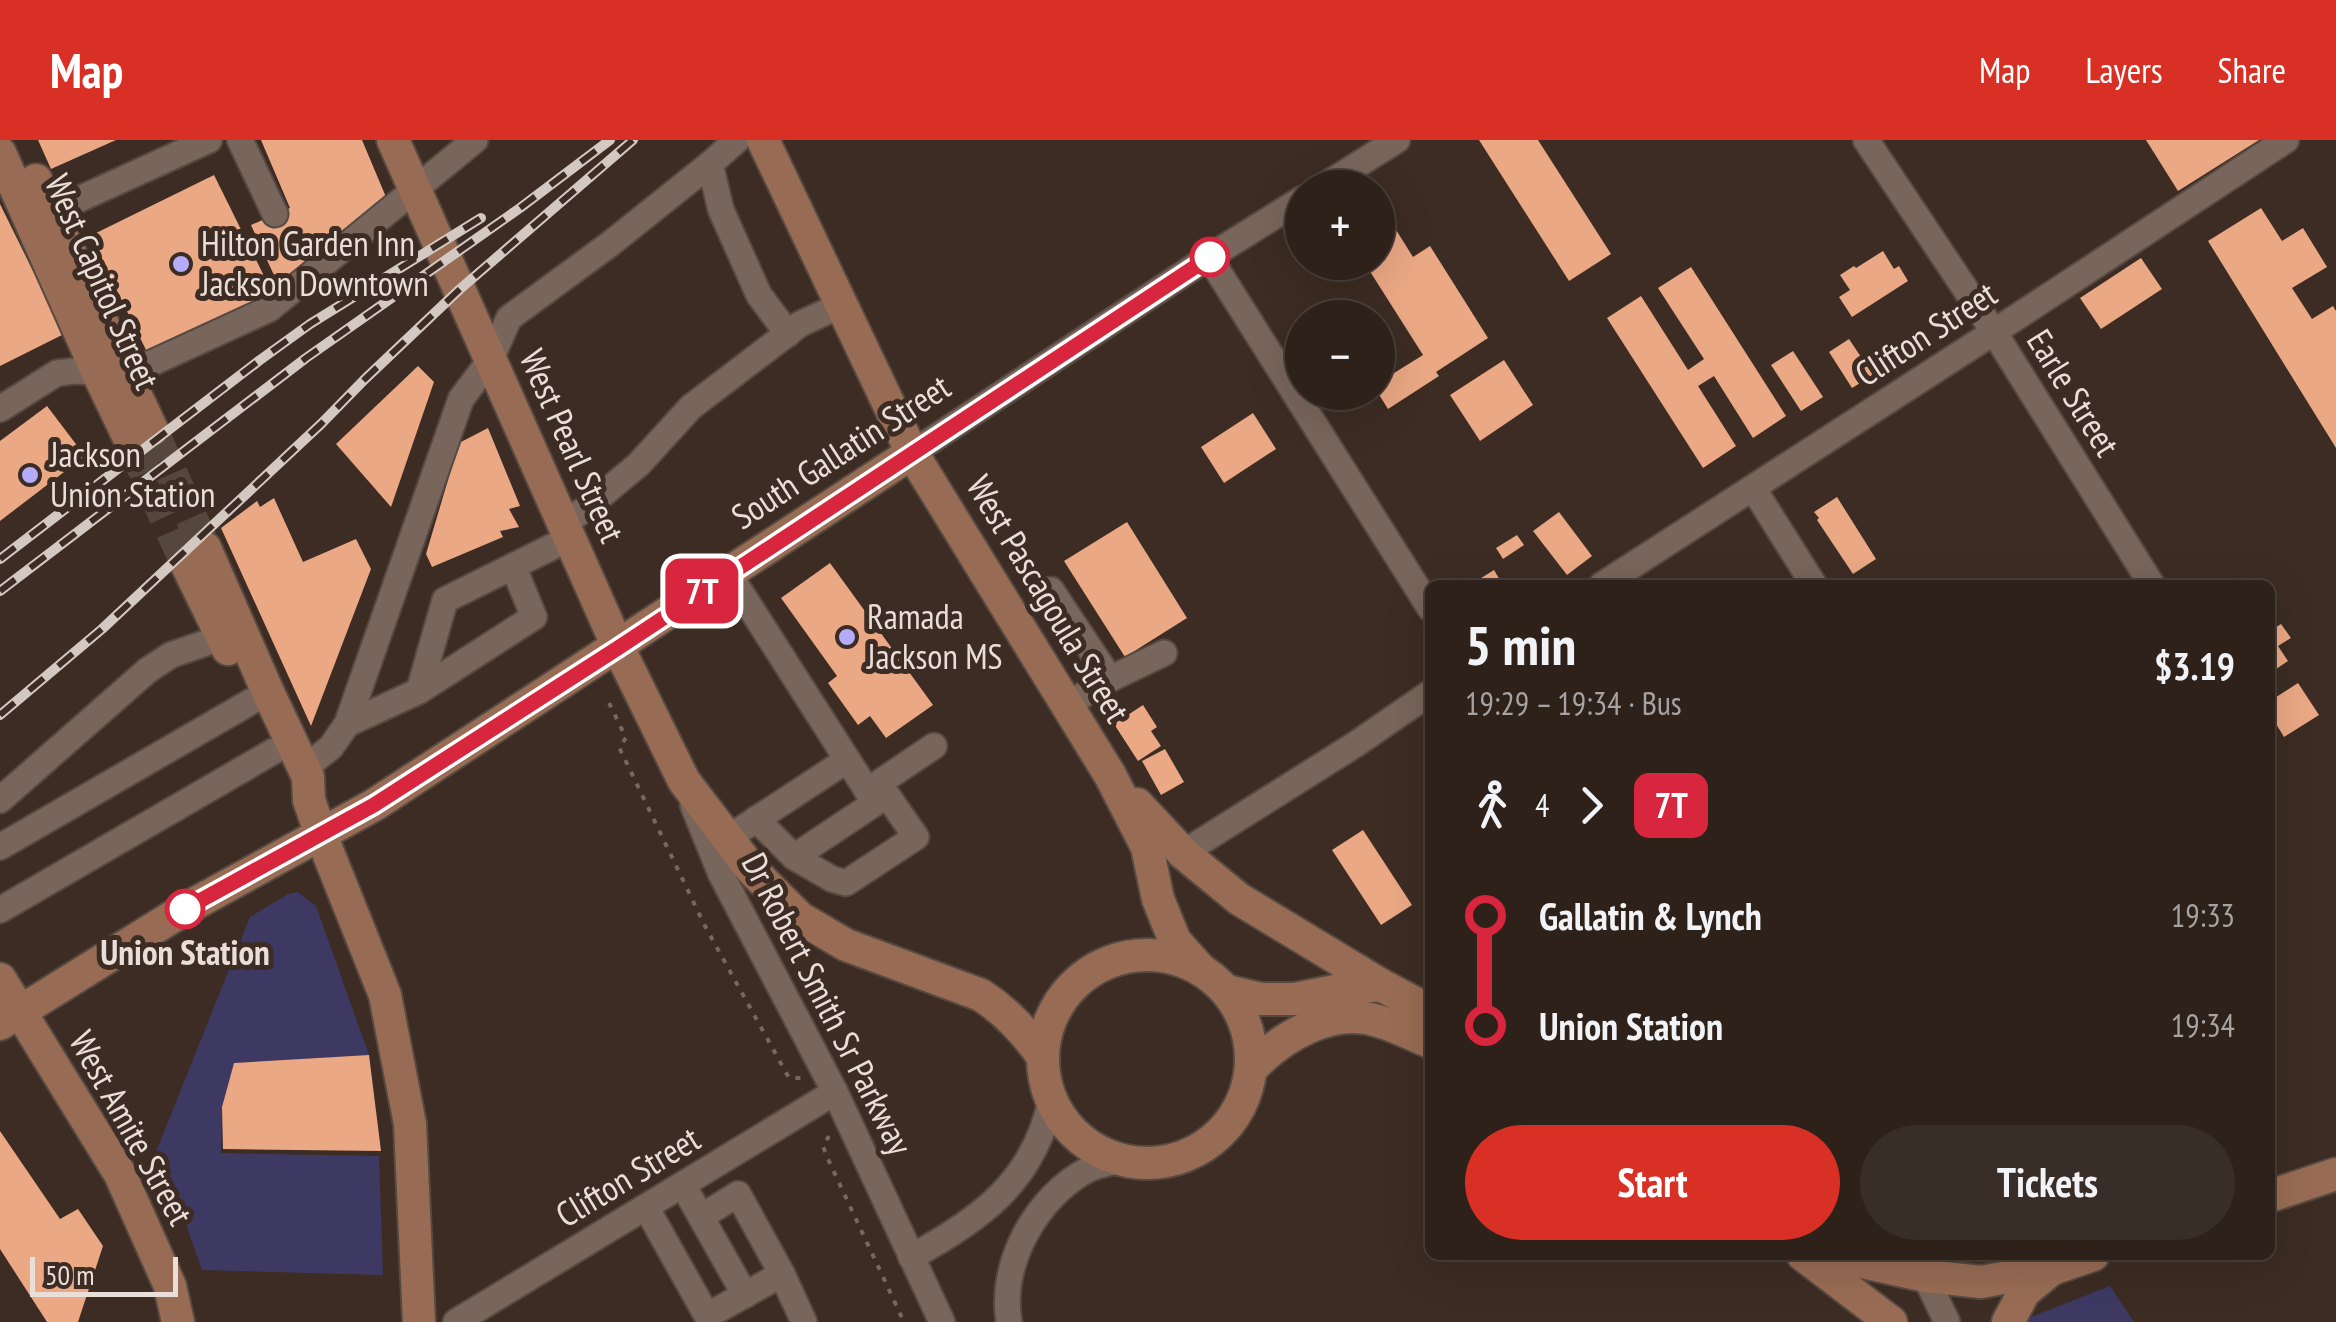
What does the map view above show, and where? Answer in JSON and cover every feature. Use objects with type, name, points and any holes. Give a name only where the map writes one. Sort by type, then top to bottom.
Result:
[{"type":"main road","name":"West Capitol Street","points":[[18,140],[51,212],[110,372]]},
{"type":"main road","name":"West Pearl Street","points":[[393,140],[618,648],[684,781],[752,870],[800,918],[846,945],[981,995],[1024,1030],[1043,1057]]},
{"type":"main road","name":"West Pascagoula Street","points":[[763,140],[912,453],[1110,775],[1147,847],[1158,900],[1174,941],[1201,970]]},
{"type":"main road","name":"West Capitol Street","points":[[0,152],[142,437]]},
{"type":"main road","name":"South Gallatin Street","points":[[10,1017],[185,909],[374,805],[912,453]]},
{"type":"main road","points":[[196,557],[232,634],[267,690],[307,784],[321,835],[385,995],[410,1124],[419,1322]]},
{"type":"main road","points":[[232,634],[252,700],[292,789],[297,794],[307,784]]},
{"type":"main road","name":"West Pascagoula Street","points":[[1110,775],[1183,854],[1239,898],[1425,1008]]},
{"type":"main road","points":[[1142,954],[1181,960],[1201,970],[1226,991],[1240,1011],[1250,1046],[1251,1069],[1240,1108],[1223,1131],[1199,1150],[1168,1162],[1139,1163],[1119,1160],[1087,1144],[1065,1123],[1051,1100],[1045,1078],[1045,1039],[1052,1015],[1067,992],[1086,974],[1102,964],[1142,954]]},
{"type":"main road","name":"West Amite Street","points":[[0,979],[10,1017],[120,1174],[170,1286],[178,1322]]},
{"type":"main road","points":[[1226,991],[1261,1000],[1381,985]]},
{"type":"main road","points":[[1251,1069],[1269,1050],[1294,1033],[1334,1020],[1376,1020],[1425,1040]]},
{"type":"main road","points":[[2275,1194],[2336,1174]]},
{"type":"main road","points":[[1810,1260],[1892,1322]]},
{"type":"main road","points":[[1857,1260],[1918,1265],[1980,1282],[2052,1269],[2078,1260]]},
{"type":"main road","points":[[2008,1322],[2024,1292],[2052,1269]]},
{"type":"street","points":[[51,212],[208,140]]},
{"type":"street","points":[[240,140],[275,214]]},
{"type":"street","points":[[0,409],[57,373],[110,372],[165,358],[269,309],[307,270],[476,140]]},
{"type":"street","points":[[307,784],[347,724],[461,399],[490,359],[509,318],[610,244],[737,140]]},
{"type":"street","points":[[1349,170],[1396,140]]},
{"type":"street","name":"Earle Street","points":[[1866,140],[1994,332],[2149,580]]},
{"type":"street","name":"Clifton Street","points":[[1610,580],[2286,140]]},
{"type":"street","points":[[710,164],[721,210],[759,295],[788,334]]},
{"type":"street","name":"South Gallatin Street","points":[[912,453],[1285,210]]},
{"type":"street","points":[[1210,257],[1425,600]]},
{"type":"street","points":[[419,691],[445,600],[513,566],[566,530],[639,464],[691,408],[800,324],[842,304]]},
{"type":"street","points":[[1752,488],[1811,580]]},
{"type":"street","points":[[347,724],[419,691],[534,618],[513,566]]},
{"type":"street","points":[[728,574],[871,797]]},
{"type":"street","points":[[1051,590],[1110,679]]},
{"type":"street","points":[[0,800],[148,670],[171,656],[232,634]]},
{"type":"street","points":[[1066,705],[1164,653]]},
{"type":"street","points":[[1183,854],[1425,697]]},
{"type":"street","points":[[0,847],[252,700]]},
{"type":"street","points":[[794,856],[934,746]]},
{"type":"street","points":[[0,910],[274,750]]},
{"type":"street","points":[[728,838],[847,760]]},
{"type":"street","name":"Dr Robert Smith Sr Parkway","points":[[684,781],[721,874],[835,1092],[942,1322]]},
{"type":"street","points":[[756,820],[794,856],[832,880],[846,883],[916,837],[887,795],[871,797]]},
{"type":"street","name":"Clifton Street","points":[[456,1322],[835,1092]]},
{"type":"street","points":[[910,1258],[948,1238],[1000,1196],[1032,1157],[1046,1125],[1051,1100]]},
{"type":"street","points":[[1009,1322],[1012,1272],[1024,1236],[1042,1207],[1090,1168],[1119,1160]]},
{"type":"street","points":[[683,1184],[745,1295]]},
{"type":"street","points":[[701,1216],[738,1194],[804,1322]]},
{"type":"street","points":[[646,1207],[707,1316],[782,1274]]},
{"type":"street","points":[[1918,1265],[1947,1322]]},
{"type":"street","points":[[1918,1265],[1966,1322]]},
{"type":"path","points":[[608,703],[626,738],[619,747],[705,926],[789,1078],[801,1078]]},
{"type":"path","points":[[829,1136],[824,1146],[826,1157],[904,1322]]},
{"type":"shaded area","points":[[298,892],[316,906],[369,1055],[234,1063],[222,1107],[221,1153],[379,1156],[383,1275],[202,1270],[183,1216],[152,1162],[250,917]]},
{"type":"shaded area","points":[[2110,1286],[2134,1322],[2026,1322],[2028,1318]]},
{"type":"building","points":[[38,140],[116,140],[51,169]]},
{"type":"building","points":[[261,140],[362,140],[386,197],[278,284],[251,225],[290,208]]},
{"type":"building","points":[[1479,140],[1538,140],[1611,254],[1569,281]]},
{"type":"building","points":[[2146,140],[2259,140],[2178,191]]},
{"type":"building","name":"Hilton Garden Inn Jackson Downtown","points":[[214,175],[272,292],[148,354],[90,236]]},
{"type":"building","points":[[0,204],[64,334],[0,366]]},
{"type":"building","points":[[2261,208],[2282,241],[2303,228],[2327,267],[2292,288],[2312,319],[2333,306],[2336,311],[2336,448],[2208,241]]},
{"type":"building","points":[[1395,228],[1413,257],[1430,246],[1488,338],[1395,404],[1395,372],[1423,355],[1395,311],[1395,300],[1388,300],[1375,280],[1395,280]]},
{"type":"building","points":[[1883,251],[1894,269],[1899,266],[1908,281],[1852,317],[1839,297],[1850,290],[1840,275]]},
{"type":"building","points":[[2141,258],[2162,289],[2101,329],[2080,298]]},
{"type":"building","points":[[1691,267],[1786,416],[1753,438],[1714,376],[1698,386],[1736,446],[1703,468],[1607,318],[1641,296],[1688,370],[1704,359],[1658,288]]},
{"type":"building","points":[[1849,339],[1873,375],[1852,388],[1829,352]]},
{"type":"building","points":[[1793,351],[1823,397],[1801,411],[1771,365]]},
{"type":"building","points":[[1504,360],[1533,405],[1480,441],[1450,395]]},
{"type":"building","points":[[418,366],[434,382],[391,507],[336,444]]},
{"type":"building","name":"Jackson Union Station","points":[[47,406],[85,456],[0,521],[0,441]]},
{"type":"building","points":[[1253,413],[1276,449],[1224,483],[1201,447]]},
{"type":"building","points":[[488,428],[520,506],[509,509],[519,527],[500,531],[503,537],[432,567],[426,554],[459,443]]},
{"type":"building","points":[[1837,497],[1876,559],[1853,574],[1814,512]]},
{"type":"building","points":[[274,498],[303,562],[356,539],[371,569],[311,726],[221,528],[257,501],[260,507]]},
{"type":"building","points":[[1559,512],[1592,556],[1567,575],[1533,531]]},
{"type":"building","points":[[1127,522],[1187,618],[1125,657],[1064,561]]},
{"type":"building","points":[[1517,535],[1524,545],[1503,559],[1496,548]]},
{"type":"building","name":"Ramada Jackson MS","points":[[830,563],[933,705],[886,738],[870,716],[858,725],[828,683],[837,676],[781,598]]},
{"type":"building","points":[[1494,570],[1500,580],[1478,580]]},
{"type":"building","points":[[2281,624],[2291,638],[2278,646],[2288,661],[2275,670],[2275,628]]},
{"type":"building","points":[[2298,683],[2319,715],[2284,737],[2275,722],[2275,698]]},
{"type":"building","points":[[1143,705],[1157,727],[1151,731],[1161,746],[1138,761],[1114,724]]},
{"type":"building","points":[[1165,749],[1184,782],[1161,795],[1142,761]]},
{"type":"building","points":[[1363,830],[1412,905],[1381,925],[1332,850]]},
{"type":"building","points":[[369,1055],[381,1151],[223,1149],[222,1107],[234,1063]]},
{"type":"building","points":[[0,1131],[60,1219],[78,1209],[103,1246],[78,1322],[47,1322],[0,1249]]},
{"type":"tunnel","points":[[152,430],[205,548]]},
{"type":"tunnel","points":[[132,444],[187,565]]},
{"type":"railway","points":[[0,591],[306,358],[610,140]]},
{"type":"railway","points":[[0,715],[102,629],[460,289],[633,140]]},
{"type":"railway","points":[[0,559],[310,324],[481,218]]},
{"type":"bus line","name":"7T","points":[[185,909],[374,805],[1210,257]]},
{"type":"place","name":"Hilton Garden Inn Jackson Downtown","points":[[181,264]]},
{"type":"place","name":"Jackson Union Station","points":[[30,475]]},
{"type":"place","name":"Ramada Jackson MS","points":[[847,637]]},
{"type":"place","name":"Union Station","points":[[185,909]]}]
